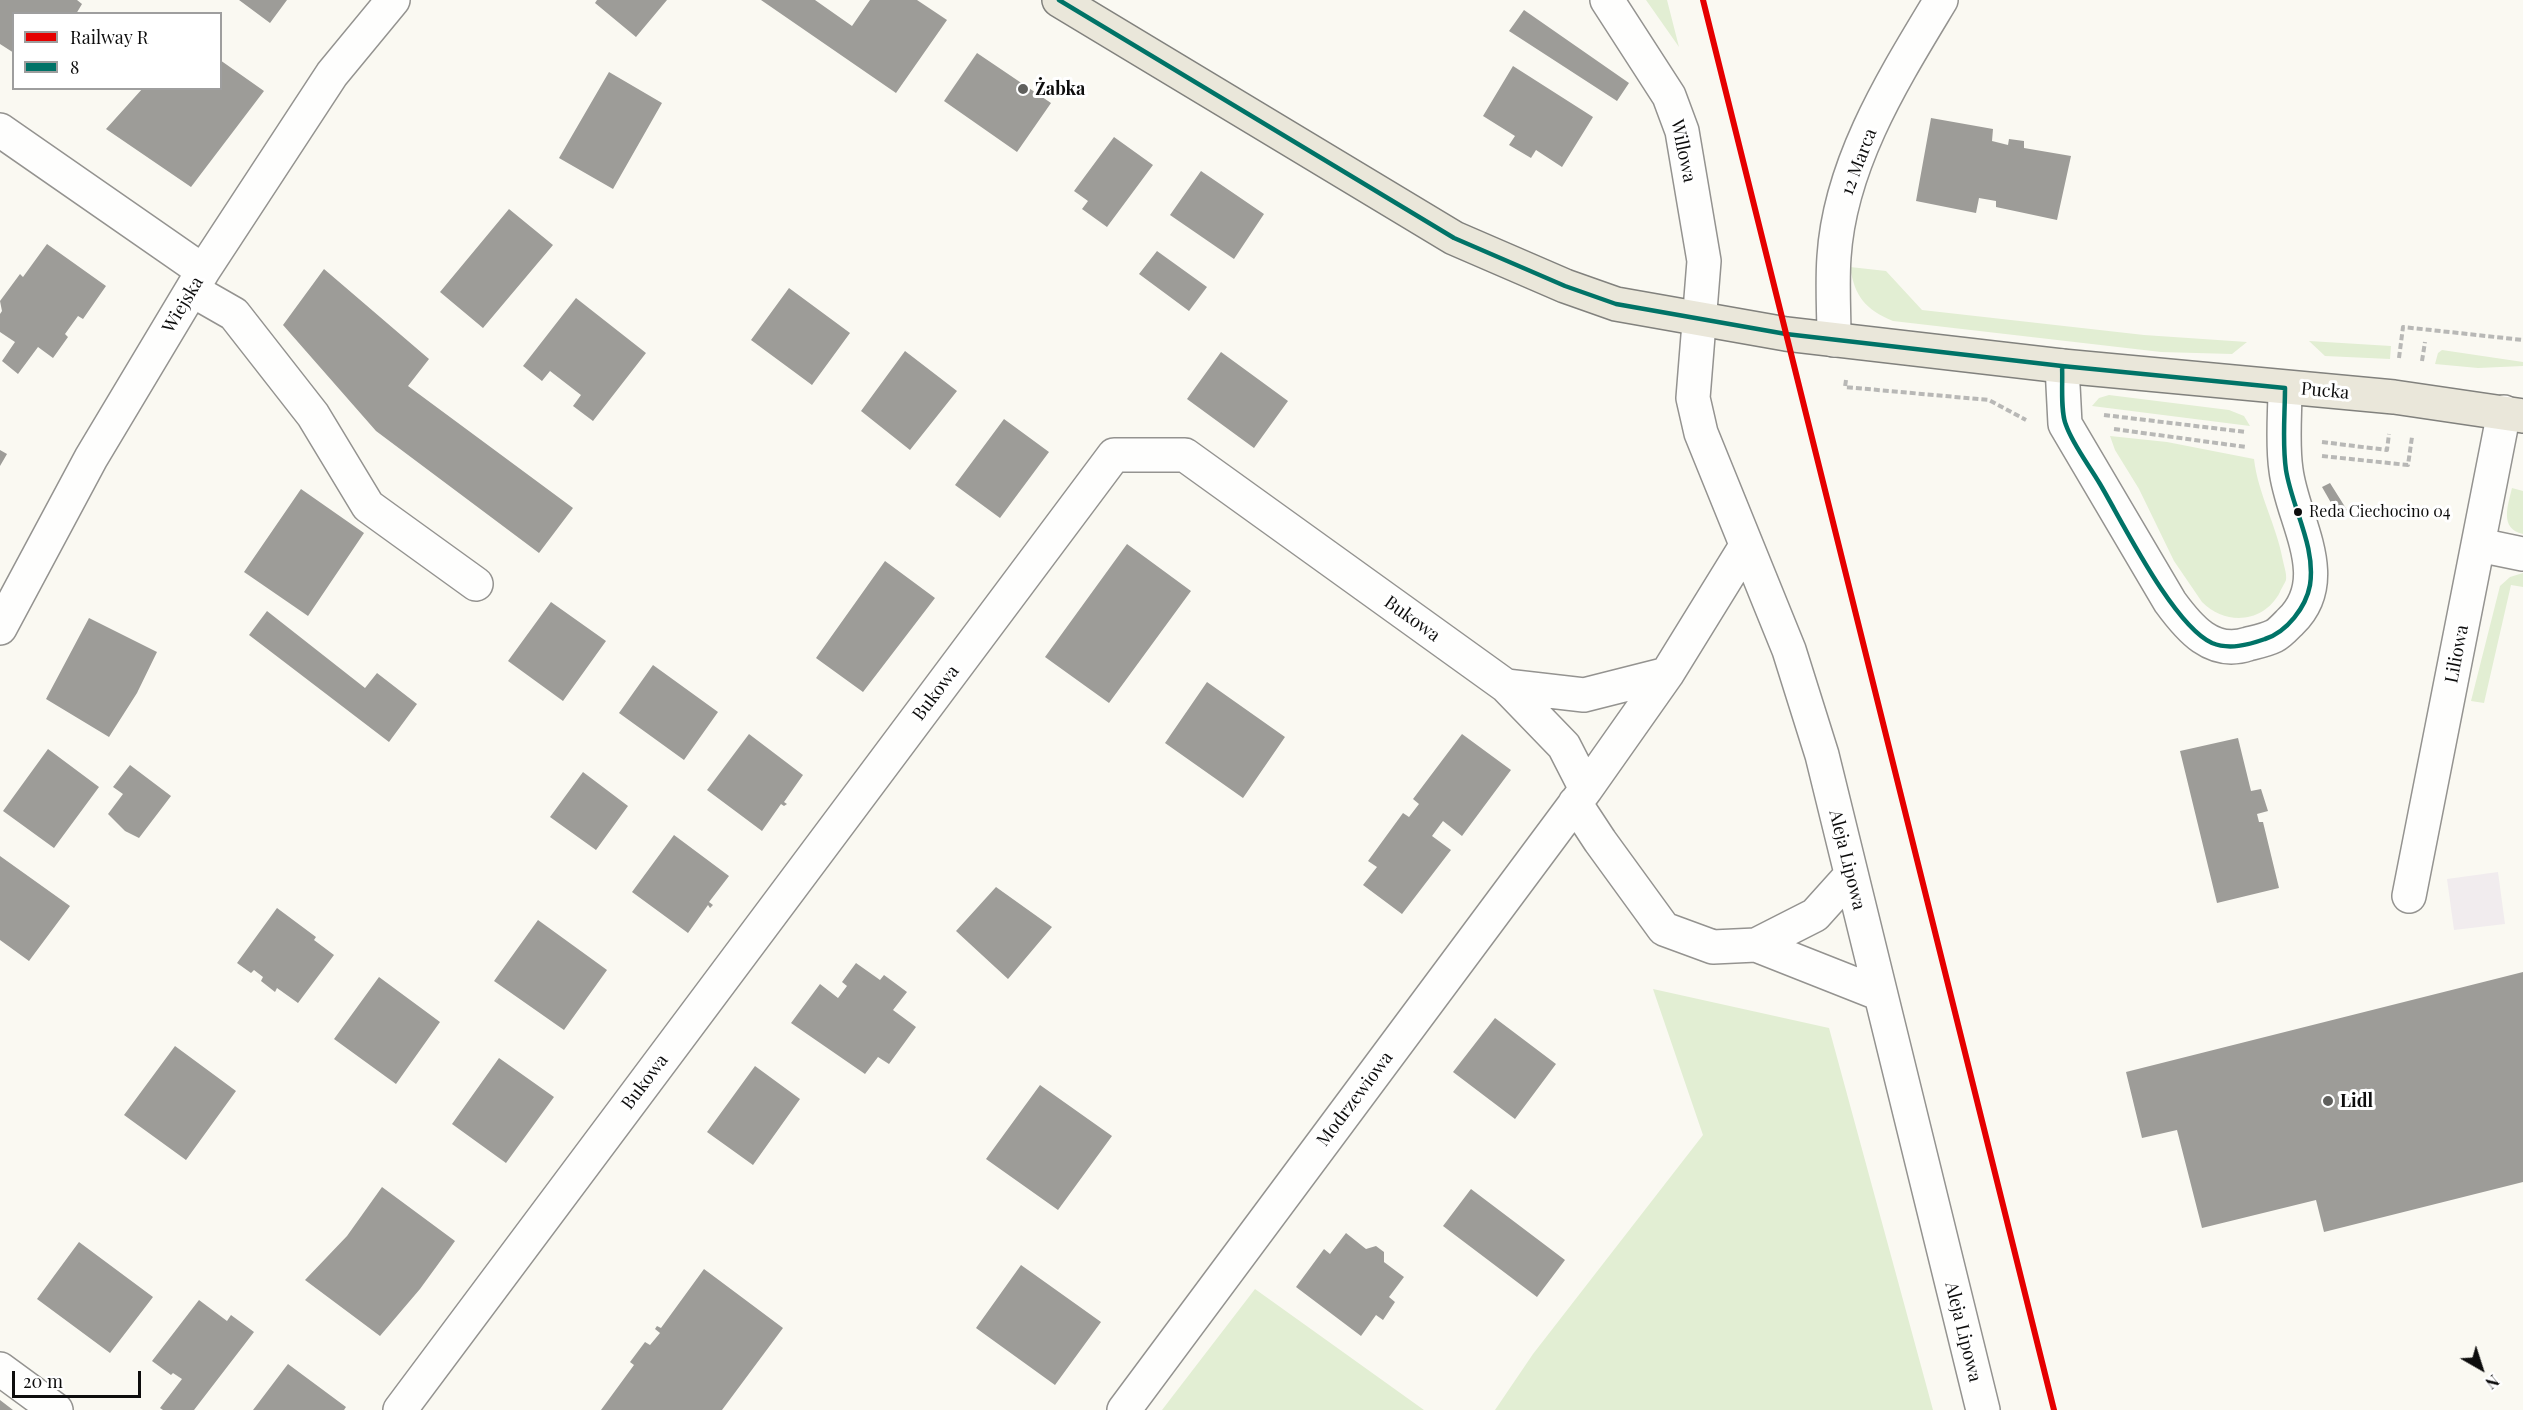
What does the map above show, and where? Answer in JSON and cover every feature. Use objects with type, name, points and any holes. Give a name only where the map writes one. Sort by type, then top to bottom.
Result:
[{"type":"main road","name":"Pucka","points":[[1059,0],[1454,238],[1565,286],[1616,304],[1699,320],[1834,339],[2062,366],[2394,397],[2514,414]]},
{"type":"street","name":"Wiejska","points":[[0,628],[91,458],[198,281],[332,74],[393,0]]},
{"type":"street","name":"Willowa","points":[[1607,0],[1669,96],[1682,132],[1704,261],[1699,320]]},
{"type":"street","name":"12 Marca","points":[[1834,339],[1834,256],[1850,176],[1892,83],[1941,0]]},
{"type":"street","points":[[0,130],[198,281],[234,314],[313,415],[368,506],[476,584]]},
{"type":"street","name":"Aleja Lipowa","points":[[1699,320],[1694,398],[1701,433],[1795,671],[1822,754],[1983,1410]]},
{"type":"street","points":[[2062,366],[2065,424],[2170,602],[2187,626],[2202,639],[2222,646],[2238,647],[2275,636],[2300,612],[2311,588],[2310,558],[2286,470],[2285,388]]},
{"type":"street","name":"Liliowa","points":[[2409,896],[2479,545],[2514,414]]},
{"type":"street","name":"Bukowa","points":[[400,1410],[1113,455],[1185,455],[1506,686],[1564,746],[1581,796],[1600,841],[1664,930],[1713,947],[1756,945]]},
{"type":"street","points":[[2479,545],[2523,554]]},
{"type":"street","name":"Modrzewiowa","points":[[1124,1410],[1581,796],[1667,674],[1746,546]]},
{"type":"street","points":[[1506,686],[1584,695],[1667,674]]},
{"type":"street","points":[[1756,945],[1815,915],[1851,875]]},
{"type":"street","points":[[1756,945],[1880,994]]},
{"type":"street","points":[[0,1369],[56,1410]]},
{"type":"shaded area","points":[[2498,872],[2505,924],[2454,930],[2447,879]]},
{"type":"green space","points":[[1646,0],[1667,0],[1679,47]]},
{"type":"green space","points":[[1850,267],[1886,271],[1922,310],[2144,335],[2247,342],[2232,354],[2161,352],[1893,321],[1875,312],[1863,301],[1858,294]]},
{"type":"green space","points":[[2309,341],[2391,346],[2390,359],[2325,356]]},
{"type":"green space","points":[[2442,350],[2523,362],[2523,366],[2478,368],[2435,364],[2438,353]]},
{"type":"green space","points":[[2109,395],[2229,410],[2244,416],[2250,426],[2092,406],[2099,398]]},
{"type":"green space","points":[[2110,436],[2167,442],[2254,459],[2259,485],[2280,548],[2286,575],[2280,592],[2273,602],[2255,615],[2233,618],[2212,610],[2202,602],[2174,561],[2139,489],[2115,450]]},
{"type":"green space","points":[[2512,488],[2523,491],[2523,534],[2515,531],[2508,522],[2507,509]]},
{"type":"green space","points":[[2523,573],[2523,587],[2511,585],[2484,703],[2471,701],[2500,586],[2510,577]]},
{"type":"green space","points":[[1653,989],[1829,1028],[1933,1410],[1495,1410],[1533,1354],[1703,1135]]},
{"type":"green space","points":[[1255,1289],[1424,1410],[1162,1410]]},
{"type":"building","points":[[0,0],[77,0],[82,4],[77,12],[12,12],[12,52],[0,44]]},
{"type":"building","points":[[239,0],[287,0],[270,23]]},
{"type":"building","points":[[597,0],[667,0],[636,37],[595,3]]},
{"type":"building","points":[[761,0],[815,0],[852,26],[870,0],[917,0],[947,20],[896,93]]},
{"type":"building","points":[[1524,10],[1629,83],[1617,101],[1509,31]]},
{"type":"building","points":[[977,53],[1051,103],[1017,152],[944,101]]},
{"type":"building","points":[[222,61],[264,91],[191,187],[106,129],[141,90],[222,90]]},
{"type":"building","points":[[1513,66],[1593,117],[1562,167],[1536,150],[1531,158],[1509,145],[1515,136],[1483,116]]},
{"type":"building","points":[[609,72],[662,103],[613,189],[559,158]]},
{"type":"building","points":[[1931,118],[1993,129],[1992,141],[2008,145],[2009,139],[2024,141],[2024,148],[2071,156],[2057,220],[1996,207],[1996,201],[1979,198],[1976,213],[1916,201]]},
{"type":"building","points":[[1114,137],[1153,165],[1107,227],[1082,209],[1088,201],[1074,191]]},
{"type":"building","points":[[1201,171],[1264,214],[1234,259],[1170,215]]},
{"type":"building","points":[[509,209],[553,245],[483,328],[440,292]]},
{"type":"building","points":[[47,244],[106,286],[83,319],[78,316],[65,334],[68,337],[53,358],[38,347],[18,374],[2,361],[15,342],[0,332],[2,311],[0,301],[20,274],[23,277]]},
{"type":"building","points":[[1157,251],[1207,287],[1189,311],[1139,274]]},
{"type":"building","points":[[324,269],[429,359],[408,386],[573,508],[539,553],[376,431],[283,325]]},
{"type":"building","points":[[789,288],[850,333],[812,385],[751,340]]},
{"type":"building","points":[[576,298],[646,353],[593,421],[573,406],[581,395],[550,371],[542,381],[523,366]]},
{"type":"building","points":[[905,351],[957,391],[910,450],[861,411]]},
{"type":"building","points":[[1221,352],[1288,401],[1254,448],[1187,399]]},
{"type":"building","points":[[1004,419],[1049,452],[1000,518],[955,485]]},
{"type":"building","points":[[0,450],[7,454],[0,466]]},
{"type":"building","name":"Reda Ciechocino 04","points":[[2330,483],[2347,510],[2338,515],[2322,487]]},
{"type":"building","points":[[301,489],[364,533],[308,616],[244,572]]},
{"type":"building","points":[[1127,544],[1191,591],[1109,703],[1045,657]]},
{"type":"building","points":[[885,561],[935,598],[863,692],[816,658]]},
{"type":"building","points":[[551,602],[606,641],[563,701],[508,661]]},
{"type":"building","points":[[267,611],[365,688],[377,673],[417,704],[389,742],[249,635]]},
{"type":"building","points":[[89,618],[157,652],[137,693],[109,737],[46,699]]},
{"type":"building","points":[[653,665],[718,712],[684,760],[619,713]]},
{"type":"building","points":[[1207,682],[1285,737],[1243,798],[1165,743]]},
{"type":"building","points":[[749,734],[803,775],[784,802],[787,804],[784,806],[781,804],[762,831],[707,790]]},
{"type":"building","points":[[1462,734],[1511,770],[1462,836],[1443,821],[1432,836],[1451,850],[1402,914],[1363,885],[1377,867],[1368,861],[1403,813],[1409,817],[1419,804],[1413,799]]},
{"type":"building","points":[[2238,738],[2251,791],[2261,789],[2268,811],[2257,814],[2259,822],[2263,822],[2279,888],[2217,903],[2180,751]]},
{"type":"building","points":[[48,749],[99,787],[54,848],[3,811]]},
{"type":"building","points":[[130,765],[171,796],[139,838],[125,831],[108,814],[123,794],[113,787]]},
{"type":"building","points":[[583,772],[628,806],[596,850],[550,817]]},
{"type":"building","points":[[674,835],[729,876],[709,902],[713,905],[710,908],[708,905],[688,933],[632,892]]},
{"type":"building","points":[[0,856],[70,906],[29,961],[0,940]]},
{"type":"building","points":[[996,887],[1052,927],[1008,979],[956,931]]},
{"type":"building","points":[[277,908],[316,937],[314,940],[334,955],[298,1003],[277,988],[275,992],[261,981],[263,977],[254,970],[251,973],[237,963]]},
{"type":"building","points":[[538,920],[607,970],[564,1030],[494,981]]},
{"type":"building","points":[[856,963],[880,980],[884,975],[907,992],[893,1010],[916,1027],[889,1064],[878,1057],[865,1074],[791,1023],[820,984],[838,998],[847,986],[842,982]]},
{"type":"building","name":"Lidl","points":[[2523,972],[2523,1182],[2324,1232],[2316,1200],[2202,1228],[2177,1130],[2142,1138],[2126,1072]]},
{"type":"building","points":[[379,977],[440,1022],[396,1084],[334,1039]]},
{"type":"building","points":[[1495,1018],[1556,1064],[1515,1119],[1453,1072]]},
{"type":"building","points":[[175,1046],[236,1091],[186,1160],[124,1115]]},
{"type":"building","points":[[499,1058],[554,1097],[506,1163],[452,1124]]},
{"type":"building","points":[[755,1066],[800,1099],[753,1165],[707,1132]]},
{"type":"building","points":[[1040,1085],[1112,1136],[1058,1210],[986,1159]]},
{"type":"building","points":[[382,1187],[455,1241],[420,1289],[380,1336],[305,1280],[347,1236]]},
{"type":"building","points":[[1471,1189],[1565,1260],[1537,1297],[1443,1226]]},
{"type":"building","points":[[1346,1233],[1366,1249],[1376,1246],[1384,1252],[1384,1262],[1404,1277],[1389,1297],[1395,1302],[1383,1320],[1376,1315],[1361,1336],[1296,1287],[1324,1249],[1330,1254]]},
{"type":"building","points":[[79,1242],[153,1297],[110,1353],[37,1299]]},
{"type":"building","points":[[1021,1265],[1101,1322],[1055,1385],[976,1328]]},
{"type":"building","points":[[704,1269],[783,1328],[722,1410],[601,1410],[634,1365],[630,1362],[645,1342],[650,1345],[660,1333],[655,1329],[657,1326],[661,1328]]},
{"type":"building","points":[[199,1300],[227,1321],[231,1315],[254,1332],[194,1410],[163,1410],[160,1408],[182,1379],[173,1373],[171,1375],[152,1361]]},
{"type":"building","points":[[288,1364],[346,1407],[344,1410],[253,1410]]},
{"type":"building","points":[[0,1400],[13,1410],[0,1410]]},
{"type":"rail line","name":"R","points":[[1703,0],[2054,1410]]},
{"type":"transit line","name":"8","points":[[1059,0],[1454,238],[1565,286],[1616,304],[1786,334],[2062,366],[2285,388]]},
{"type":"transit line","name":"8","points":[[2062,366],[2062,404],[2069,432],[2135,547],[2181,616],[2197,633],[2212,643],[2225,646],[2252,643],[2281,631],[2300,610],[2310,585],[2311,570],[2307,541],[2286,470],[2285,388]]},
{"type":"place","name":"Żabka","points":[[1023,89]]},
{"type":"place","name":"Reda Ciechocino 04","points":[[2298,512]]},
{"type":"place","name":"Lidl","points":[[2328,1101]]}]
